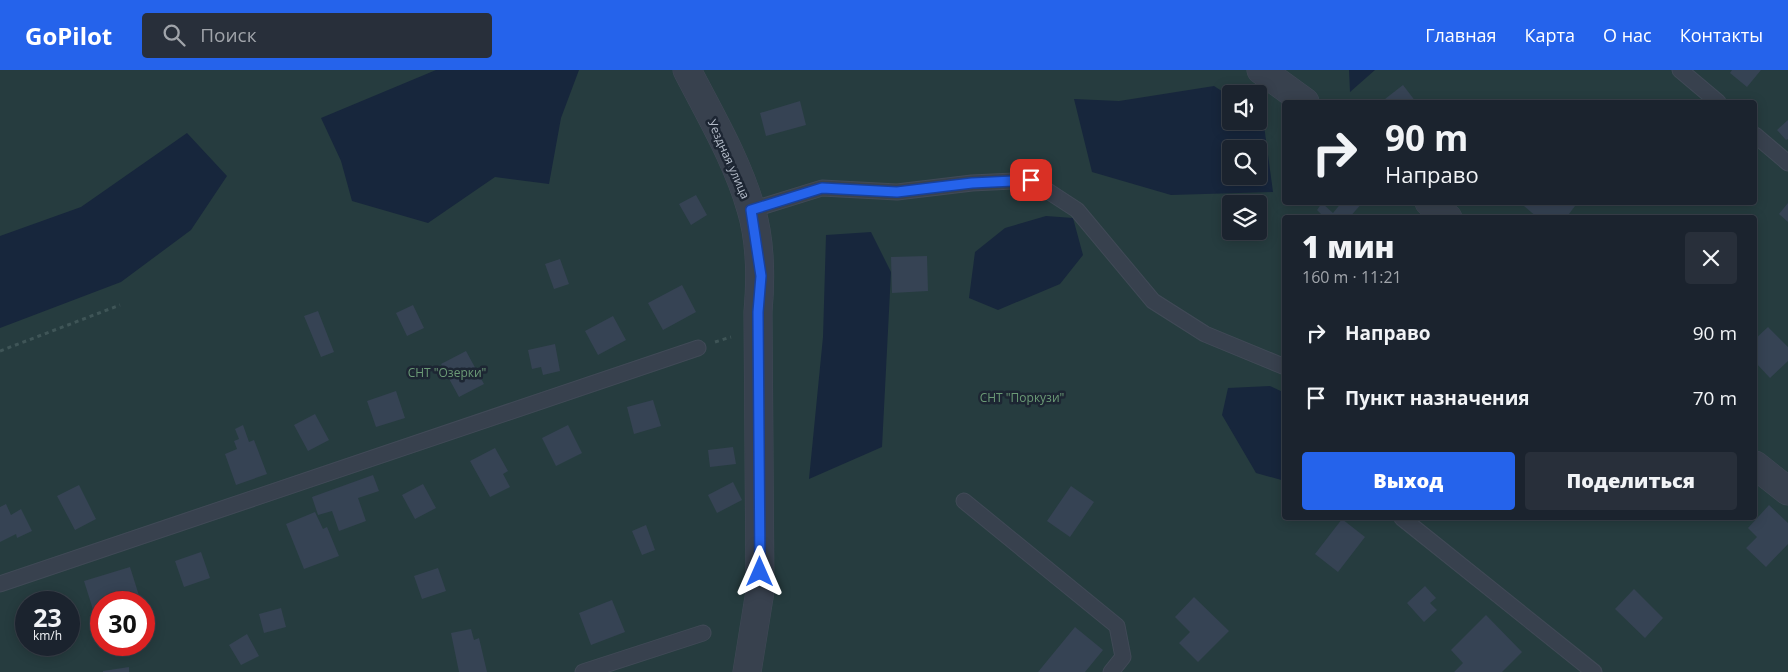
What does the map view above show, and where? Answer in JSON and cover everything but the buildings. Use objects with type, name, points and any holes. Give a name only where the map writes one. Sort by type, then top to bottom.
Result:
[{"type":"street","name":"Уездная улица","points":[[687,70],[725,144],[751,210],[761,276],[758,328],[760,591],[747,672]]},
{"type":"street","points":[[1261,70],[1302,100]]},
{"type":"street","points":[[1433,205],[1444,215]]},
{"type":"street","points":[[1757,467],[1788,492]]},
{"type":"lane","points":[[1680,70],[1716,100]]},
{"type":"lane","points":[[1757,136],[1788,163]]},
{"type":"lane","points":[[751,210],[822,188],[897,192],[972,183],[1031,180],[1077,210],[1153,301],[1205,334],[1282,366]]},
{"type":"lane","points":[[0,584],[698,348]]},
{"type":"lane","points":[[964,501],[1116,626],[1123,657],[1111,672]]},
{"type":"lane","points":[[1404,520],[1594,672]]},
{"type":"lane","points":[[583,672],[703,632]]},
{"type":"path","points":[[0,351],[120,306]]},
{"type":"path","points":[[698,348],[758,328]]},
{"type":"green space","points":[[0,70],[1788,70],[1788,672],[0,672]]},
{"type":"water","points":[[436,70],[579,70],[561,118],[549,184],[495,177],[428,223],[352,201],[341,161],[321,118]]},
{"type":"water","points":[[1349,70],[1375,70],[1350,92]]},
{"type":"water","points":[[1214,86],[1222,91],[1222,130],[1265,130],[1266,140],[1222,140],[1222,185],[1267,185],[1267,148],[1273,192],[1171,195],[1092,172],[1074,99],[1119,101]]},
{"type":"water","points":[[187,133],[227,176],[191,230],[121,282],[0,328],[0,236],[81,207]]},
{"type":"water","points":[[1046,216],[1073,218],[1083,255],[1060,284],[998,310],[969,298],[975,252],[1005,228]]},
{"type":"water","points":[[871,232],[891,272],[882,447],[809,479],[823,337],[826,235]]},
{"type":"water","points":[[1270,386],[1282,392],[1282,480],[1256,473],[1222,415],[1228,388]]},
{"type":"route","points":[[760,572],[758,312],[761,276],[751,210],[822,188],[897,192],[972,183],[1031,180]]},
{"type":"park label","name":"СНТ \"Озерки\"","points":[[447,372]]},
{"type":"park label","name":"СНТ \"Поркузи\"","points":[[1022,397]]}]
